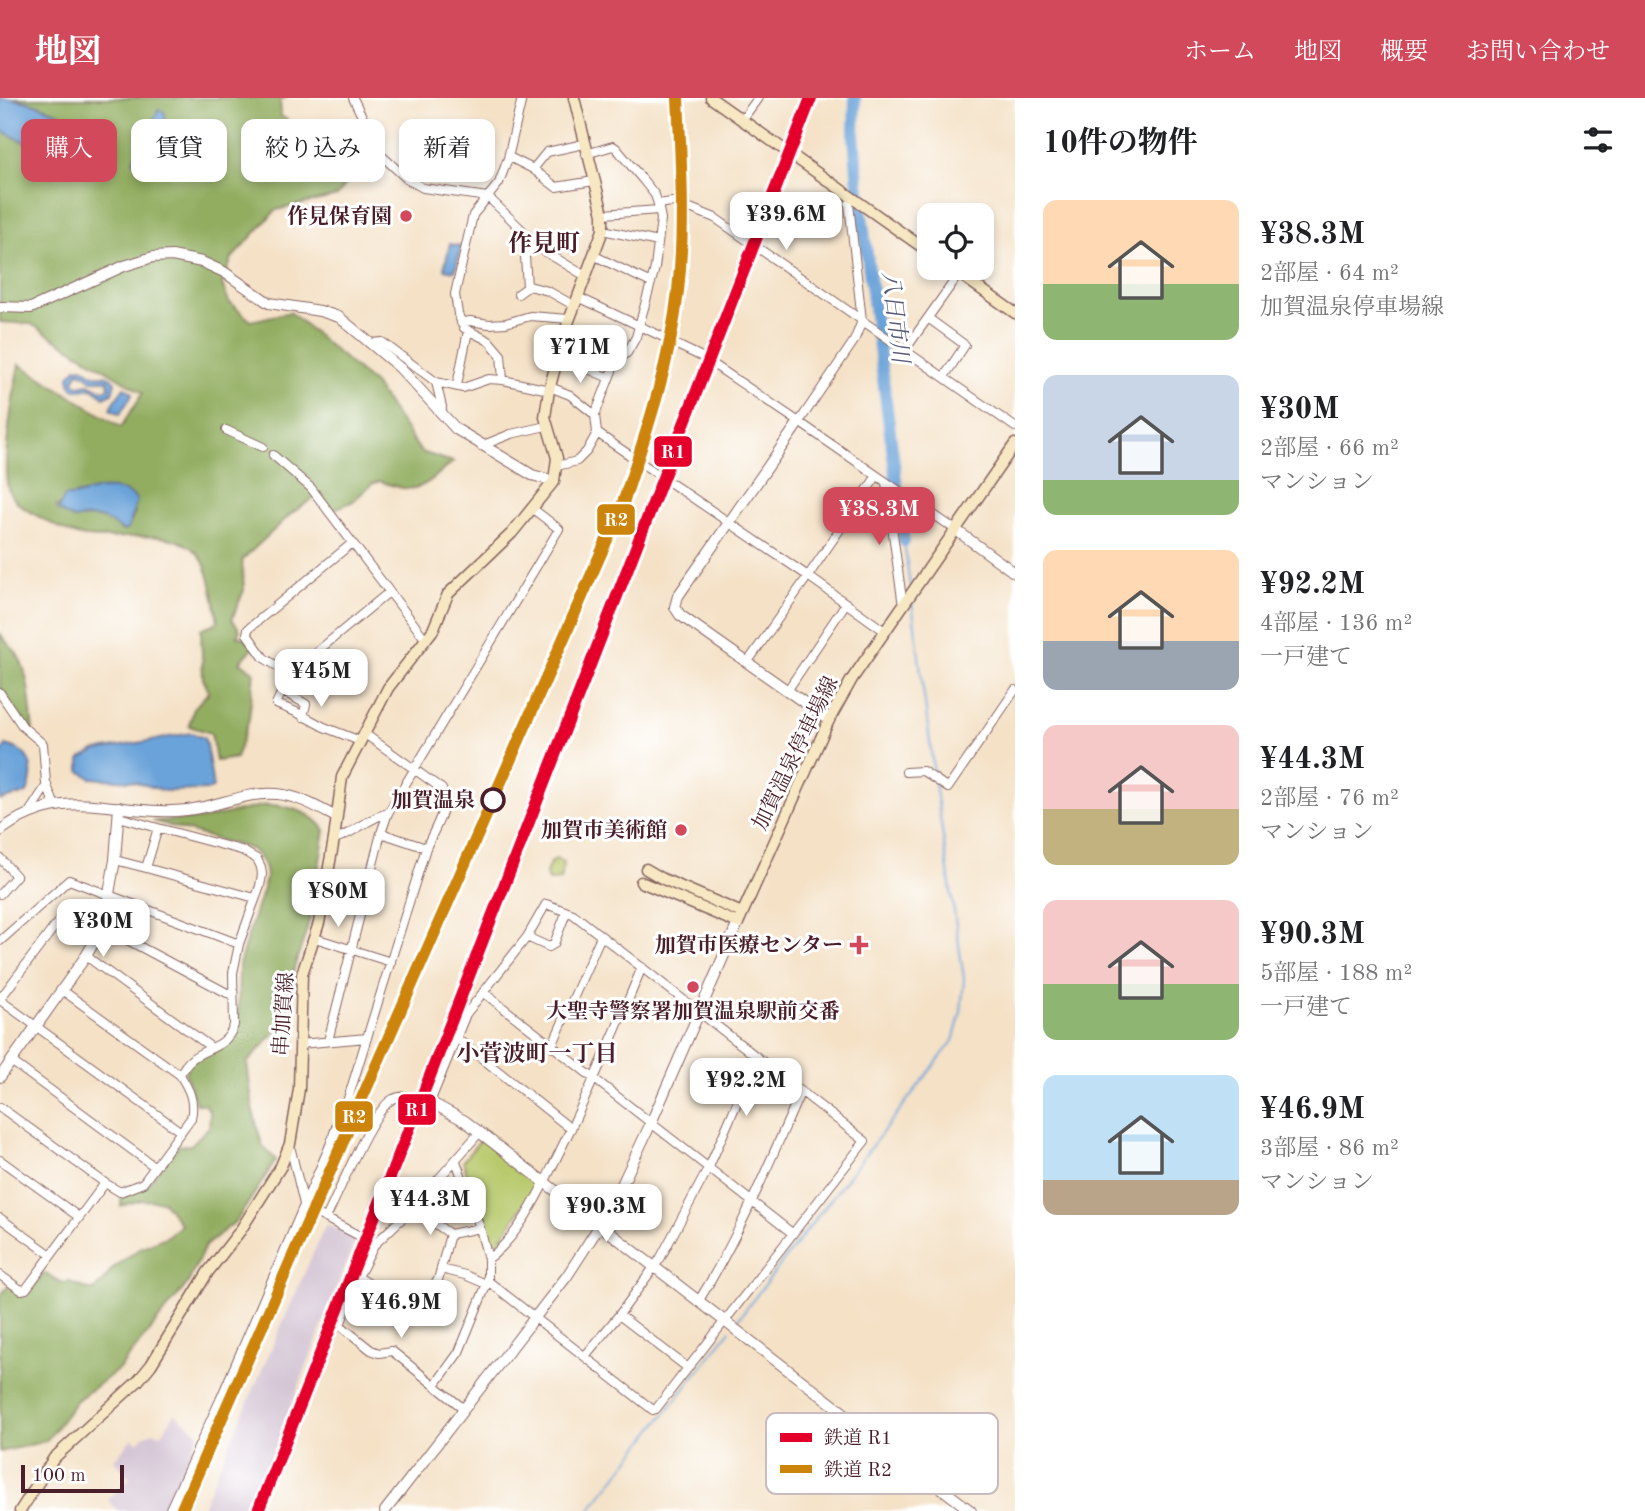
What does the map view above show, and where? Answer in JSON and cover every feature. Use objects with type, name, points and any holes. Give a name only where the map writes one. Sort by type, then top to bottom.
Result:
[{"type":"main road","name":"串加賀線","points":[[20,1511],[54,1458],[152,1365],[208,1272],[240,1231],[281,1166],[290,1144],[299,1088],[302,978],[315,938],[334,839],[342,777],[396,677],[426,640],[448,594],[494,552],[554,481],[556,451],[545,417],[549,388],[569,319],[603,230],[603,214],[573,98]]},
{"type":"main road","points":[[711,98],[850,200],[872,210],[917,243]]},
{"type":"main road","points":[[968,280],[1015,313]]},
{"type":"main road","name":"加賀温泉停車場線","points":[[740,918],[829,720],[852,679],[1015,444]]},
{"type":"main road","points":[[646,869],[740,918]]},
{"type":"main road","points":[[641,882],[740,918]]},
{"type":"street","points":[[353,98],[381,155],[407,179],[423,188],[488,197],[510,216],[534,243],[587,277]]},
{"type":"street","points":[[503,380],[501,355],[496,347],[468,331],[461,323],[455,294],[473,215],[499,183],[509,157],[522,98]]},
{"type":"street","points":[[742,120],[758,98]]},
{"type":"street","points":[[533,169],[547,152],[613,146],[649,187],[659,207],[661,219],[651,283],[640,326],[627,353],[615,363],[595,415],[597,433],[587,451],[577,461],[557,466]]},
{"type":"street","points":[[509,157],[533,169],[556,187],[594,181]]},
{"type":"street","points":[[829,720],[680,615],[675,607],[678,596],[854,341],[864,322],[850,200]]},
{"type":"street","points":[[603,214],[659,207],[672,202],[678,204]]},
{"type":"street","points":[[690,208],[715,218],[1015,427]]},
{"type":"street","points":[[603,230],[658,242]]},
{"type":"street","points":[[527,287],[525,256],[534,243]]},
{"type":"street","points":[[0,307],[31,307],[124,266],[164,255],[214,266],[269,303],[334,315],[400,368],[456,429],[532,475],[554,481]]},
{"type":"street","points":[[594,256],[651,283]]},
{"type":"street","points":[[905,350],[928,318],[950,280]]},
{"type":"street","points":[[518,294],[527,287],[548,291],[663,337]]},
{"type":"street","points":[[461,323],[506,323],[530,316],[569,319]]},
{"type":"street","points":[[928,318],[965,345],[944,377]]},
{"type":"street","points":[[457,385],[468,331]]},
{"type":"street","points":[[564,334],[615,363]]},
{"type":"street","points":[[371,343],[382,342],[436,382],[463,388],[489,379],[549,388],[570,395],[595,415]]},
{"type":"street","points":[[680,346],[704,358],[799,422],[1015,573]]},
{"type":"street","points":[[555,363],[581,366],[609,378]]},
{"type":"street","points":[[436,382],[441,414]]},
{"type":"street","points":[[481,446],[511,434],[546,426]]},
{"type":"street","points":[[226,430],[263,447]]},
{"type":"street","points":[[597,433],[886,632]]},
{"type":"street","points":[[273,455],[306,482],[426,640]]},
{"type":"street","points":[[747,663],[876,477]]},
{"type":"street","points":[[887,484],[904,605]]},
{"type":"street","points":[[328,1041],[388,813],[559,529],[533,509]]},
{"type":"street","points":[[290,674],[264,658],[247,634],[248,629],[351,544]]},
{"type":"street","points":[[169,1511],[304,1207],[346,1105],[426,848],[443,807],[442,789],[430,778],[363,737],[303,717],[276,704],[290,674],[389,592]]},
{"type":"street","points":[[787,691],[846,603]]},
{"type":"street","points":[[905,772],[918,770],[948,788],[1015,690]]},
{"type":"street","points":[[282,691],[306,704],[303,717]]},
{"type":"street","points":[[0,694],[23,727],[43,744],[47,785],[55,806]]},
{"type":"street","points":[[28,814],[47,785]]},
{"type":"street","points":[[119,812],[190,810],[251,795],[272,793],[300,799],[336,817]]},
{"type":"street","points":[[0,831],[28,814],[55,806],[84,803],[119,812],[158,828],[249,853],[257,859],[262,875],[239,944],[233,974],[232,1032],[224,1042],[192,1056],[180,1075]]},
{"type":"street","points":[[0,1077],[86,956],[103,927],[115,860],[119,812]]},
{"type":"street","points":[[334,839],[388,813]]},
{"type":"street","points":[[146,868],[158,828]]},
{"type":"street","points":[[381,833],[426,848]]},
{"type":"street","points":[[0,858],[16,876],[0,894]]},
{"type":"street","points":[[115,860],[255,898]]},
{"type":"street","points":[[0,941],[67,881],[72,881],[239,944]]},
{"type":"street","points":[[430,1102],[466,1014],[527,937],[546,904],[573,914],[865,1140],[653,1410],[535,1317],[487,1283],[441,1269]]},
{"type":"street","points":[[527,937],[548,947],[554,944],[566,913]]},
{"type":"street","points":[[181,1132],[0,999],[61,915],[103,927],[226,993],[233,994]]},
{"type":"street","points":[[385,1511],[567,1276],[600,1226],[651,1123],[740,918]]},
{"type":"street","points":[[552,1046],[601,936]]},
{"type":"street","points":[[315,938],[391,962]]},
{"type":"street","points":[[86,956],[212,1048]]},
{"type":"street","points":[[488,1259],[515,1230],[544,1182],[596,1079],[642,967]]},
{"type":"street","points":[[0,1107],[120,1192],[128,1191],[144,1182],[191,1118],[193,1108],[190,1093],[180,1075],[62,990]]},
{"type":"street","points":[[483,992],[792,1233]]},
{"type":"street","points":[[455,1037],[571,1129]]},
{"type":"street","points":[[300,1044],[367,1038]]},
{"type":"street","points":[[585,1356],[654,1268],[709,1167],[757,1057]]},
{"type":"street","points":[[11,1061],[155,1167]]},
{"type":"street","points":[[698,1302],[723,1262],[801,1091]]},
{"type":"street","points":[[326,1218],[365,1137],[387,1103],[394,1098],[408,1096],[430,1102],[480,1132],[842,1413]]},
{"type":"street","points":[[464,1409],[392,1351],[379,1353],[371,1350],[340,1325],[358,1277],[375,1244],[413,1208],[480,1132]]},
{"type":"street","points":[[290,1144],[304,1207]]},
{"type":"street","points":[[0,1160],[79,1217]]},
{"type":"street","points":[[435,1385],[459,1352],[487,1283],[488,1259],[456,1161]]},
{"type":"street","points":[[0,1275],[21,1290],[26,1289],[105,1183]]},
{"type":"street","points":[[304,1207],[375,1244]]},
{"type":"street","points":[[413,1208],[450,1234],[480,1228]]},
{"type":"street","points":[[0,1218],[51,1255]]},
{"type":"street","points":[[358,1277],[413,1310],[438,1280],[450,1234]]},
{"type":"street","points":[[619,1315],[688,1368]]},
{"type":"street","points":[[949,1494],[971,1511]]},
{"type":"shaded area","points":[[326,1224],[356,1238],[251,1511],[200,1511]]},
{"type":"shaded area","points":[[175,1413],[199,1433],[164,1511],[118,1511],[108,1500],[130,1478],[114,1460],[132,1438],[137,1442],[154,1432],[162,1434]]},
{"type":"green space","points":[[14,98],[285,98],[280,101],[281,116],[286,119],[241,119],[241,182],[347,182],[337,196],[276,210],[232,258],[222,284],[229,302],[251,321],[290,312],[374,384],[421,452],[453,462],[420,486],[404,488],[380,481],[372,484],[352,502],[332,510],[320,494],[292,513],[242,560],[244,590],[232,619],[240,630],[237,636],[245,638],[253,648],[240,662],[254,672],[249,719],[236,758],[216,761],[211,733],[189,726],[194,708],[209,692],[203,679],[201,629],[218,622],[209,577],[199,555],[188,545],[158,537],[94,538],[75,535],[28,510],[15,500],[9,491],[7,447],[19,364],[121,427],[143,393],[31,324],[0,322],[0,130],[21,140],[21,182],[117,182],[117,119],[68,119]],"holes":[[[99,489],[125,491],[135,512],[128,529],[121,530],[107,519],[57,507],[73,496]]]},
{"type":"green space","points":[[0,633],[17,654],[25,672],[33,731],[25,724],[0,687]]},
{"type":"green space","points":[[266,805],[282,806],[307,814],[325,830],[313,904],[294,968],[284,1022],[247,1063],[253,1111],[262,1145],[276,1160],[237,1220],[205,1246],[188,1283],[119,1369],[77,1400],[46,1441],[0,1452],[0,1296],[9,1285],[22,1293],[30,1292],[44,1273],[63,1283],[70,1282],[94,1290],[112,1269],[140,1248],[166,1237],[181,1225],[163,1201],[141,1200],[121,1206],[121,1196],[146,1186],[178,1146],[191,1145],[209,1127],[210,1112],[205,1104],[196,1104],[185,1072],[192,1060],[221,1048],[235,1033],[238,1025],[239,964],[266,879],[264,866],[251,849],[153,821],[203,819]]},
{"type":"green space","points":[[556,859],[564,863],[560,880],[549,881],[546,875],[548,868]]},
{"type":"green space","points":[[481,1139],[538,1183],[498,1243],[487,1240],[463,1161]]},
{"type":"water","points":[[0,98],[46,108],[68,119],[21,119],[21,140],[0,130]]},
{"type":"water","points":[[159,109],[165,113],[165,119],[154,119]]},
{"type":"water","points":[[450,244],[461,246],[455,271],[444,269]]},
{"type":"water","points":[[81,367],[93,374],[110,377],[115,382],[112,393],[104,397],[93,388],[74,389],[69,376],[76,368]],"holes":[[[78,372],[92,380],[108,380],[109,388],[103,390],[89,384],[79,386],[74,382]]]},
{"type":"water","points":[[124,387],[133,393],[120,414],[110,409]]},
{"type":"water","points":[[99,489],[120,490],[137,500],[128,529],[123,531],[100,518],[73,519],[58,510],[65,496]]},
{"type":"water","points":[[191,733],[204,738],[206,743],[213,787],[209,790],[165,791],[132,781],[91,778],[80,771],[80,759],[95,751]]},
{"type":"water","points":[[6,745],[22,752],[26,757],[30,763],[31,777],[27,793],[0,800],[0,756]]},
{"type":"waterway","name":"八日市川","points":[[855,98],[854,135],[858,184],[904,541]]},
{"type":"waterway","points":[[904,541],[910,586]]},
{"type":"waterway","points":[[912,602],[934,774]]},
{"type":"waterway","points":[[736,1322],[953,1041],[961,1012],[964,979],[935,783]]},
{"type":"waterway","points":[[589,1511],[730,1330]]},
{"type":"tunnel","points":[[663,337],[679,346]]},
{"type":"rail line","name":"R2","points":[[181,1511],[623,503],[663,372],[678,291],[682,219],[678,98]]},
{"type":"rail line","name":"R1","points":[[258,1511],[811,98]]},
{"type":"place","name":"作見保育園","points":[[406,216]]},
{"type":"place","name":"加賀温泉","points":[[493,800]]},
{"type":"place","name":"加賀市美術館","points":[[681,830]]},
{"type":"place","name":"加賀市医療センター","points":[[859,945]]},
{"type":"place","name":"大聖寺警察署加賀温泉駅前交番","points":[[693,987]]},
{"type":"district","name":"作見町","points":[[544,243]]},
{"type":"district","name":"小菅波町一丁目","points":[[537,1053]]}]
